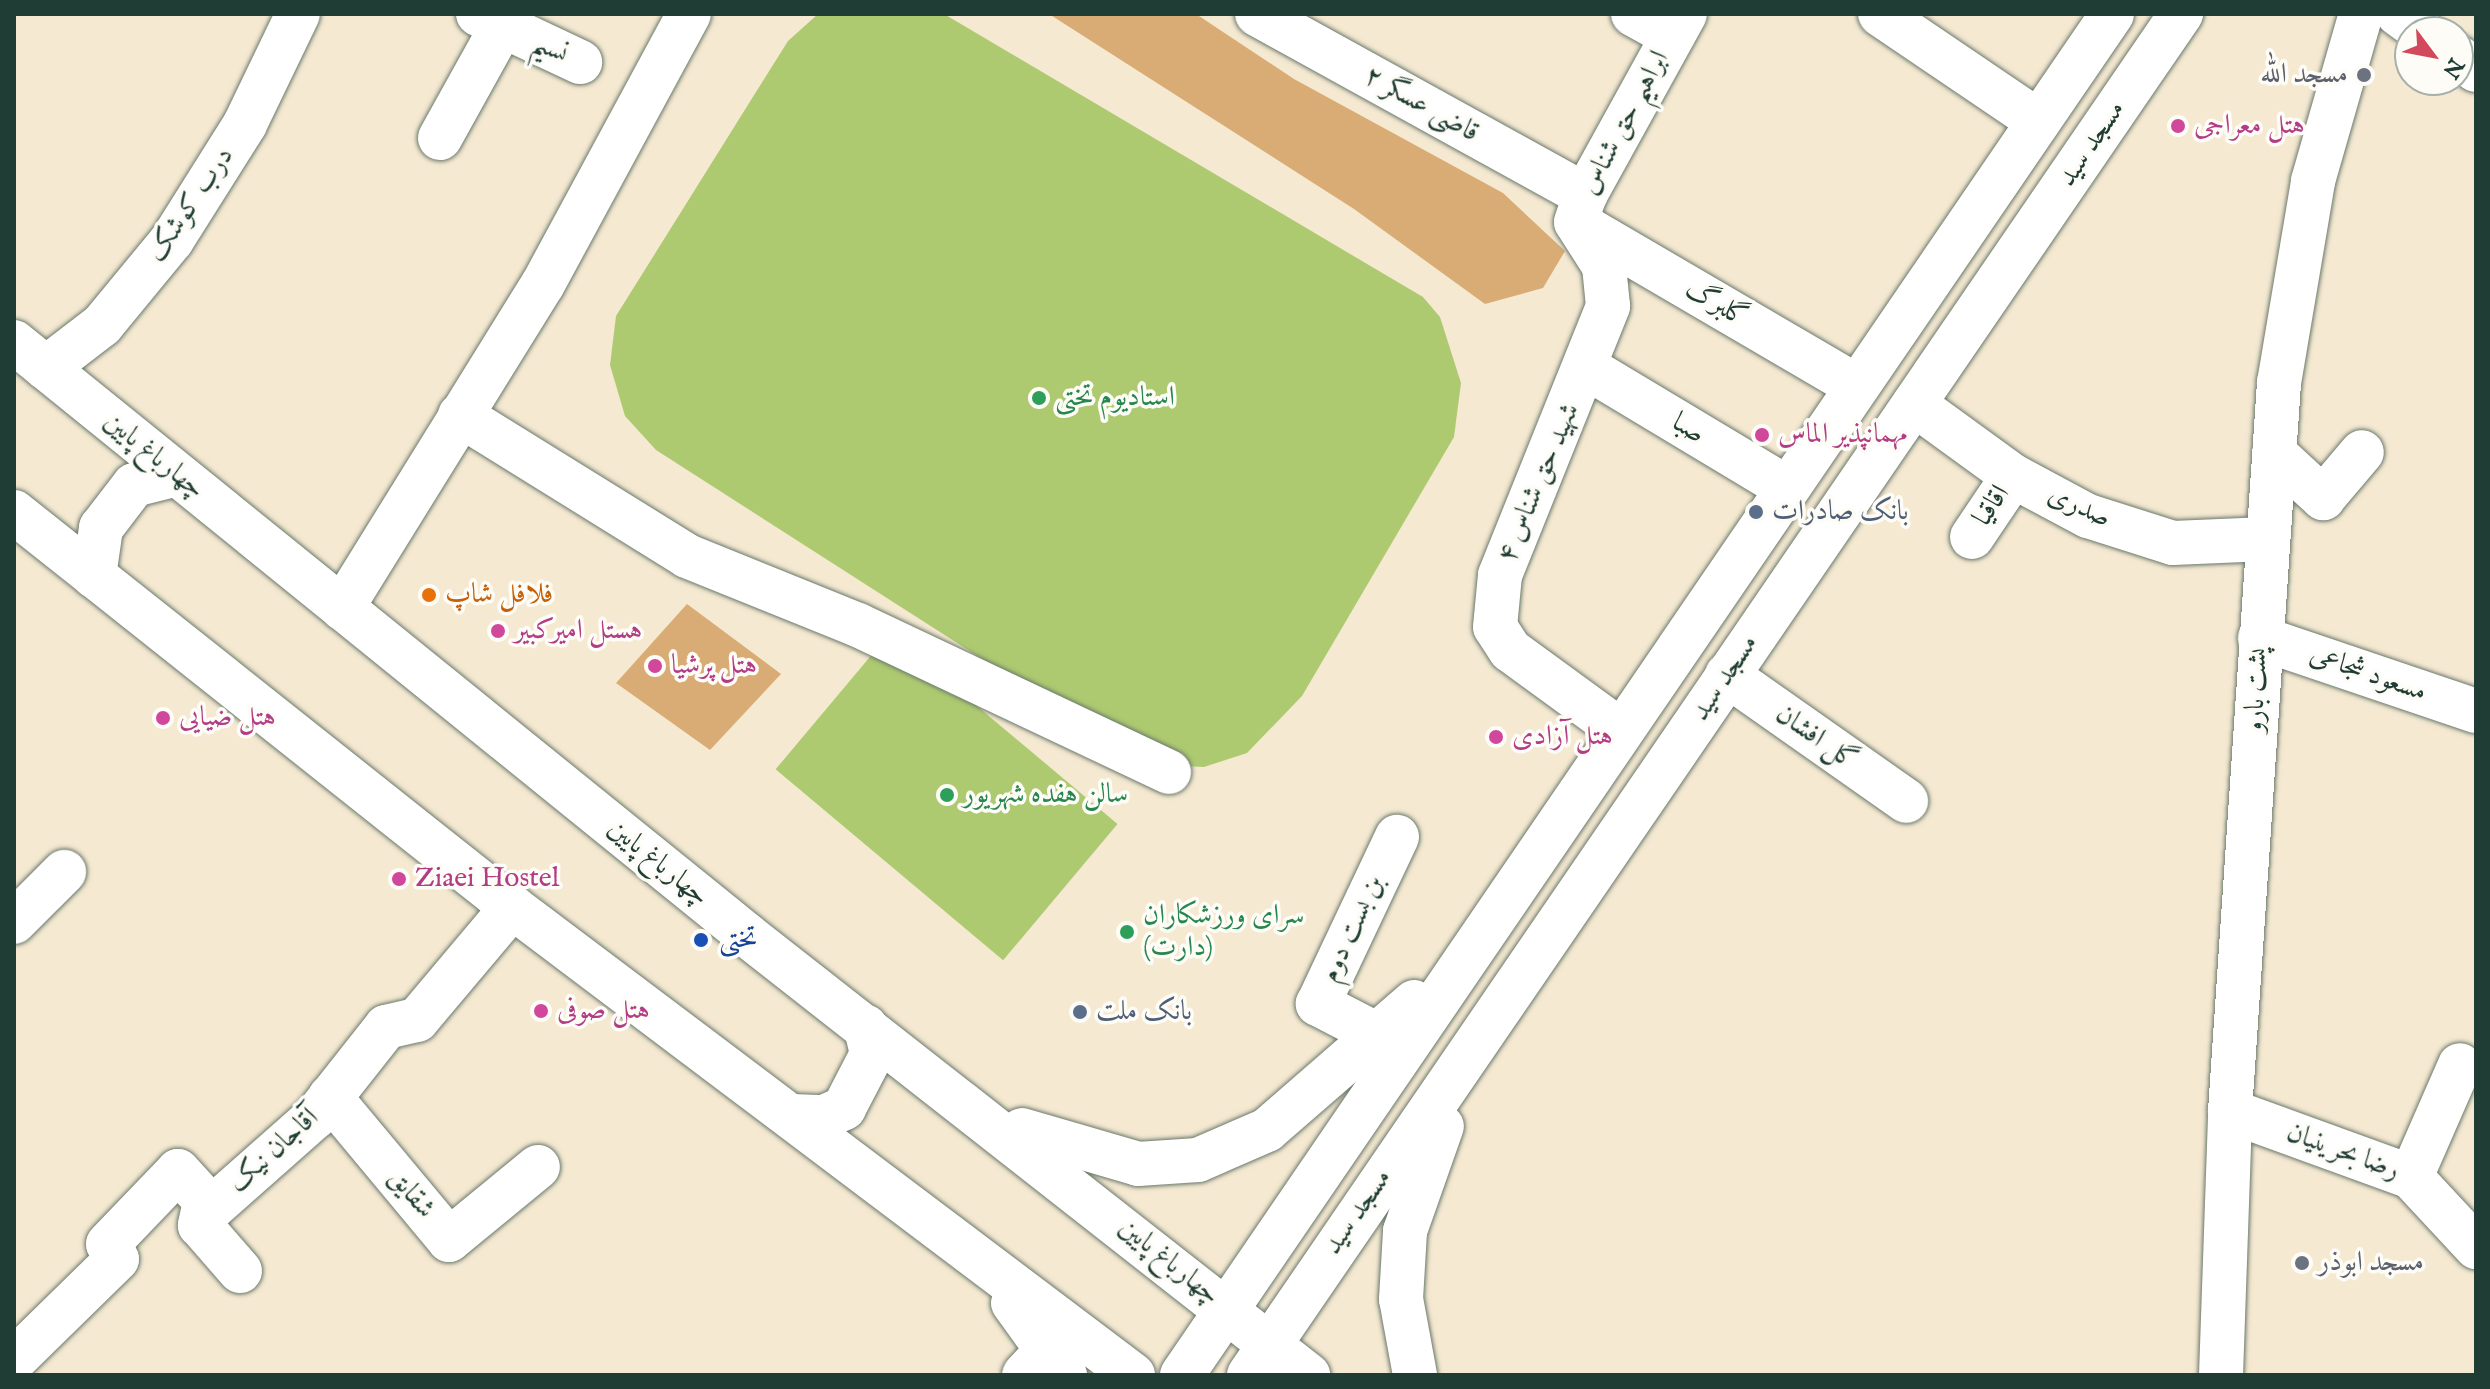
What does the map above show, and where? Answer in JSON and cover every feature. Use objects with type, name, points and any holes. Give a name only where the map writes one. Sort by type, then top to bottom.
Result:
[{"type":"main road","name":"درب کوشک","points":[[30,355],[102,325],[172,240],[245,124],[298,14]]},
{"type":"main road","points":[[342,608],[632,130],[689,14]]},
{"type":"main road","name":"قاضی عسگر ۲","points":[[1257,14],[1580,208]]},
{"type":"main road","points":[[1633,14],[1678,25]]},
{"type":"main road","points":[[1880,14],[2038,121]]},
{"type":"main road","name":"مسجد سید","points":[[1182,1375],[2112,14]]},
{"type":"main road","name":"مسجد سید","points":[[1259,1359],[2181,14]]},
{"type":"main road","name":"پشت بارو","points":[[2221,1375],[2230,1111],[2274,453],[2313,181],[2361,14]]},
{"type":"main road","points":[[440,138],[490,21]]},
{"type":"main road","name":"نسیم","points":[[490,21],[580,62]]},
{"type":"main road","name":"ابراهیم حق شناس","points":[[1589,369],[1608,306],[1604,266],[1580,208],[1678,25]]},
{"type":"main road","name":"گلبرگ","points":[[1580,208],[1857,386]]},
{"type":"main road","name":"چهارباغ پایین","points":[[30,355],[866,1027],[1225,1308],[1259,1359],[1308,1375]]},
{"type":"main road","name":"صبا","points":[[1589,369],[1787,488]]},
{"type":"main road","name":"شهید حق شناس ۴","points":[[1589,369],[1500,575],[1495,627],[1547,681],[1621,731]]},
{"type":"main road","name":"صدری","points":[[1914,404],[2013,476],[2088,516],[2173,543],[2267,539]]},
{"type":"main road","points":[[460,415],[687,556],[858,625],[1169,772]]},
{"type":"main road","points":[[2274,453],[2323,498],[2362,452]]},
{"type":"main road","points":[[94,576],[101,528],[134,485],[177,474]]},
{"type":"main road","name":"اقاقیا","points":[[1972,537],[2013,476]]},
{"type":"main road","points":[[14,512],[512,907],[792,1116],[988,1269],[1133,1375]]},
{"type":"main road","name":"مسعود شجاعی","points":[[2260,638],[2476,711]]},
{"type":"main road","name":"گل افشان","points":[[1727,675],[1906,801]]},
{"type":"main road","name":"بن بست دوم","points":[[1378,1035],[1318,1004],[1397,837]]},
{"type":"main road","points":[[14,922],[64,872]]},
{"type":"main road","name":"آقاجان نیک","points":[[14,1360],[117,1259],[108,1244],[178,1171],[212,1208],[330,1097],[386,1027],[417,1020],[512,907]]},
{"type":"main road","points":[[979,1113],[1071,1149],[1138,1164],[1198,1160],[1267,1130],[1470,951]]},
{"type":"main road","points":[[1415,1375],[1401,1299],[1405,1231],[1420,1174],[1496,1013]]},
{"type":"main road","points":[[792,1116],[824,1117],[844,1108],[872,1054],[866,1027]]},
{"type":"main road","points":[[2411,1177],[2460,1065]]},
{"type":"main road","name":"شقایق","points":[[330,1097],[449,1240],[538,1167]]},
{"type":"main road","name":"رضا بحرینیان","points":[[2230,1111],[2411,1177],[2476,1247]]},
{"type":"main road","points":[[205,1201],[200,1225],[240,1271]]},
{"type":"main road","points":[[988,1269],[1046,1366]]},
{"type":"green space","name":"استادیوم تختی","points":[[818,14],[944,14],[1423,297],[1440,317],[1461,383],[1454,437],[1302,696],[1247,753],[1204,767],[1146,764],[656,450],[625,416],[610,365],[616,316],[788,41]]},
{"type":"green space","name":"سالن هفده شهریور","points":[[890,633],[1118,824],[1003,960],[776,769]]},
{"type":"building","points":[[1049,14],[1196,14],[1294,79],[1503,193],[1565,251],[1543,288],[1485,304],[1354,209]]},
{"type":"building","points":[[687,604],[781,674],[710,750],[616,683]]},
{"type":"place","name":"مسجد الله","points":[[2364,75]]},
{"type":"place","name":"هتل معراجی","points":[[2178,126]]},
{"type":"place","name":"استادیوم تختی","points":[[1039,398]]},
{"type":"place","name":"مهمانپذیر الماس","points":[[1762,435]]},
{"type":"place","name":"بانک صادرات","points":[[1756,512]]},
{"type":"place","name":"فلافل شاپ","points":[[429,595]]},
{"type":"place","name":"هستل امیرکبیر","points":[[498,631]]},
{"type":"place","name":"هتل پرشیا","points":[[655,666]]},
{"type":"place","name":"هتل ضیایی","points":[[163,718]]},
{"type":"place","name":"هتل آزادی","points":[[1496,737]]},
{"type":"place","name":"سالن هفده شهریور","points":[[947,795]]},
{"type":"place","name":"Ziaei Hostel","points":[[399,879]]},
{"type":"place","name":"سرای ورزشکاران (دارت)","points":[[1127,932]]},
{"type":"place","name":"تختی","points":[[701,940]]},
{"type":"place","name":"هتل صوفی","points":[[541,1011]]},
{"type":"place","name":"بانک ملت","points":[[1080,1012]]},
{"type":"place","name":"مسجد ابوذر","points":[[2302,1263]]}]
